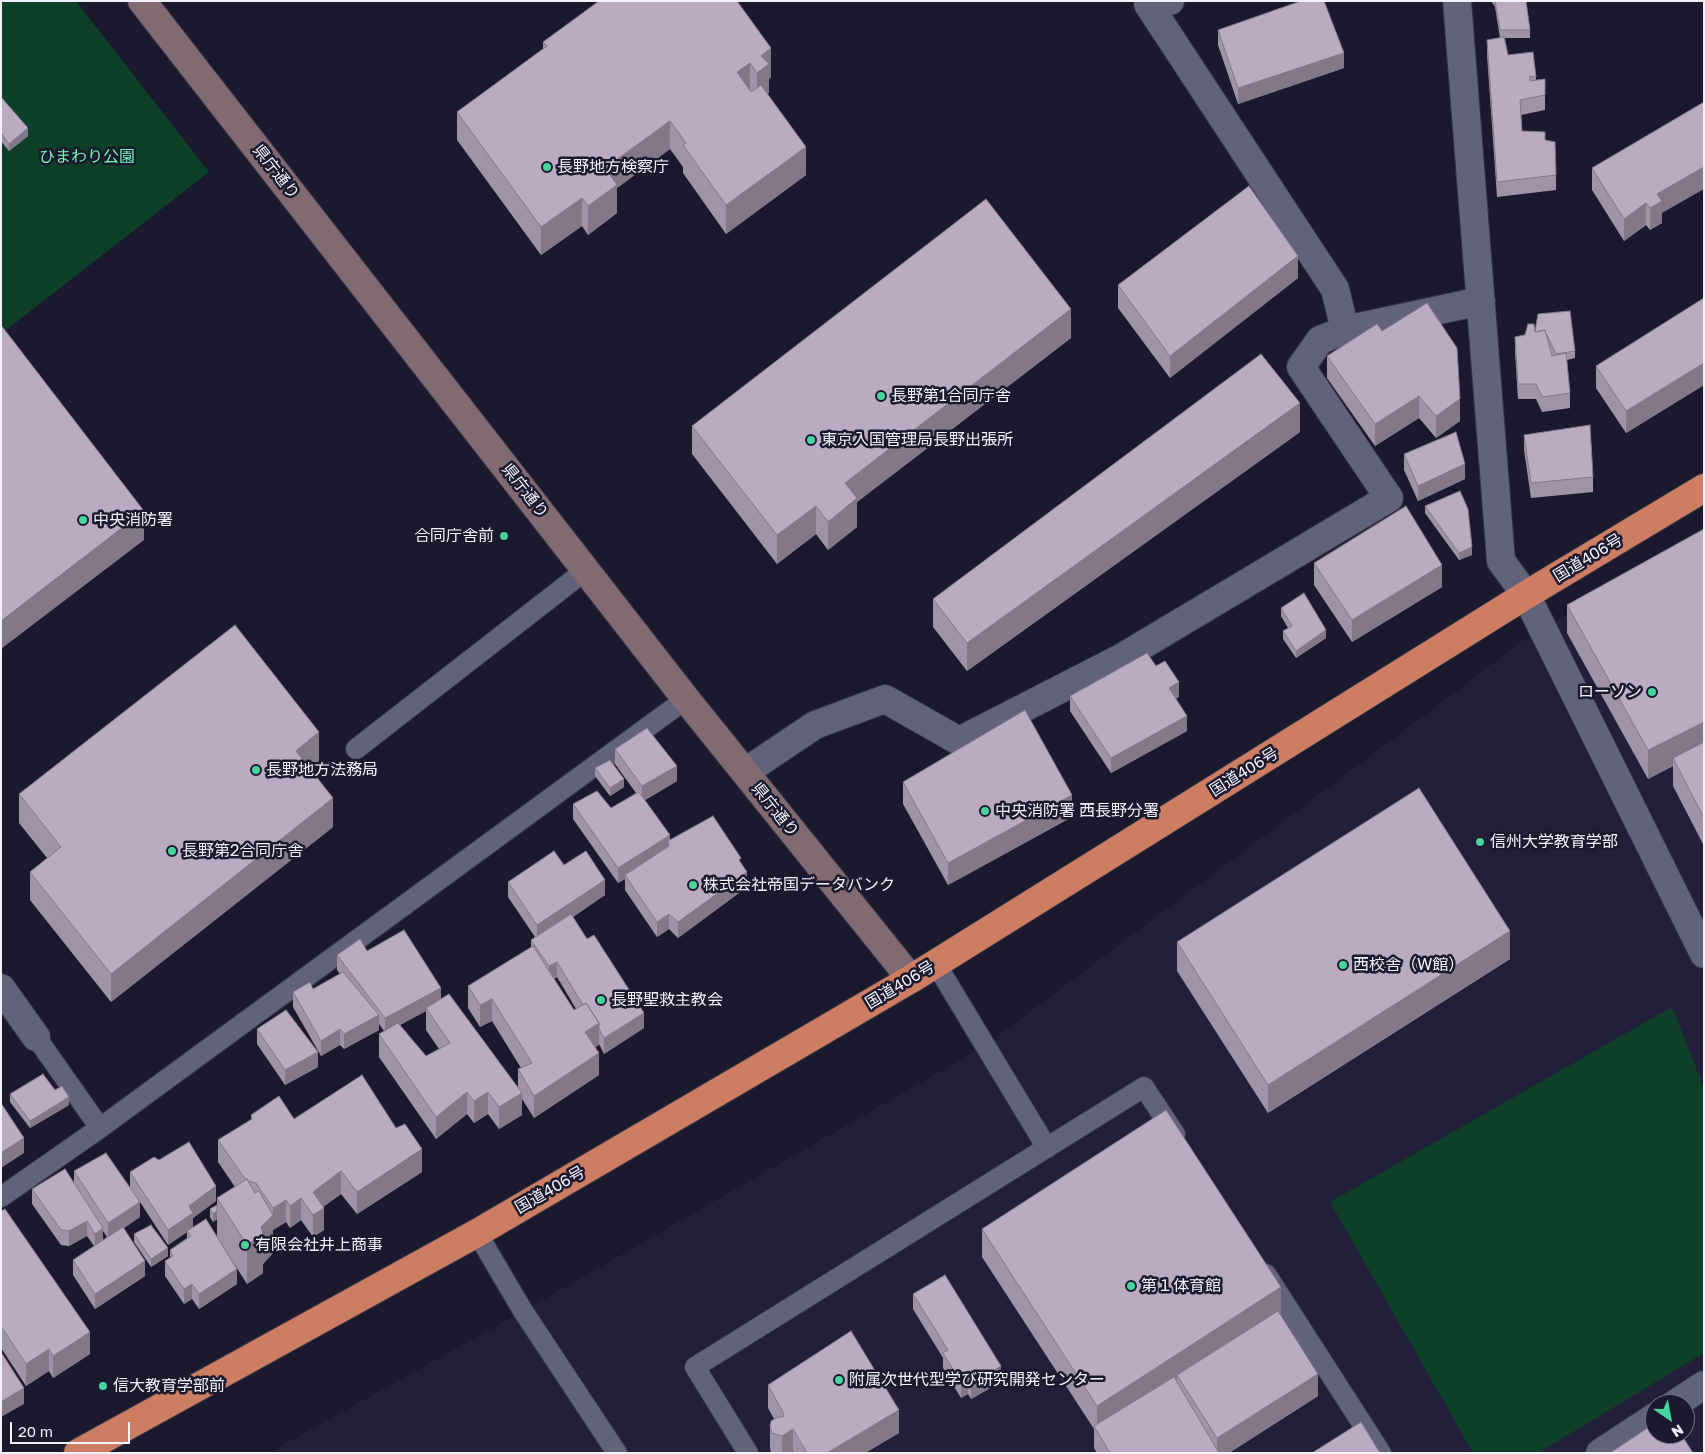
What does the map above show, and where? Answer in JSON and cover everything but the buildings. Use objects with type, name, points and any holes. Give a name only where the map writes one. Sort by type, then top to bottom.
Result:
[{"type":"highway","name":"国道406号","points":[[78,1453],[477,1233],[911,979],[1526,595],[1704,488]]},
{"type":"main road","name":"県庁通り","points":[[142,1],[686,699],[911,979]]},
{"type":"street","points":[[1170,1],[1148,4],[1335,290],[1345,330]]},
{"type":"street","points":[[1457,1],[1501,561],[1526,595],[1704,954]]},
{"type":"street","points":[[744,772],[815,725],[885,699],[959,741],[1121,658],[1389,498],[1301,366],[1320,340],[1345,330],[1480,301]]},
{"type":"street","points":[[1,988],[36,1037]]},
{"type":"street","points":[[1690,1394],[1704,1385]]},
{"type":"street","points":[[1600,1453],[1645,1424]]},
{"type":"lane","points":[[356,749],[586,570]]},
{"type":"lane","points":[[1,1197],[100,1128],[686,699]]},
{"type":"lane","points":[[936,964],[1047,1148]]},
{"type":"lane","points":[[36,1037],[100,1128]]},
{"type":"lane","points":[[748,1453],[695,1367],[1144,1087],[1188,1153]]},
{"type":"lane","points":[[477,1233],[523,1311],[617,1453]]},
{"type":"lane","points":[[1258,1262],[1381,1453]]},
{"type":"shaded area","name":"信州大学教育学部","points":[[1704,534],[1704,1453],[268,1453],[523,1311],[986,1045],[1525,639]]},
{"type":"green space","name":"ひまわり公園","points":[[1,1],[76,1],[209,172],[1,334]]},
{"type":"green space","points":[[1672,1007],[1704,1088],[1704,1353],[1538,1453],[1473,1453],[1330,1202]]},
{"type":"place","name":"長野地方検察庁","points":[[547,167]]},
{"type":"place","name":"長野第1合同庁舎","points":[[881,396]]},
{"type":"place","name":"東京入国管理局長野出張所","points":[[811,440]]},
{"type":"place","name":"中央消防署","points":[[83,520]]},
{"type":"place","name":"合同庁舎前","points":[[504,536]]},
{"type":"place","name":"ローソン","points":[[1652,692]]},
{"type":"place","name":"長野地方法務局","points":[[256,770]]},
{"type":"place","name":"中央消防署 西長野分署","points":[[985,811]]},
{"type":"place","name":"信州大学教育学部","points":[[1480,842]]},
{"type":"place","name":"長野第2合同庁舎","points":[[172,851]]},
{"type":"place","name":"株式会社帝国データバンク","points":[[693,885]]},
{"type":"place","name":"西校舎（W館）","points":[[1343,965]]},
{"type":"place","name":"長野聖救主教会","points":[[601,1000]]},
{"type":"place","name":"有限会社井上商事","points":[[245,1245]]},
{"type":"place","name":"第１体育館","points":[[1131,1286]]},
{"type":"place","name":"附属次世代型学び研究開発センター","points":[[839,1380]]},
{"type":"place","name":"信大教育学部前","points":[[103,1386]]}]
